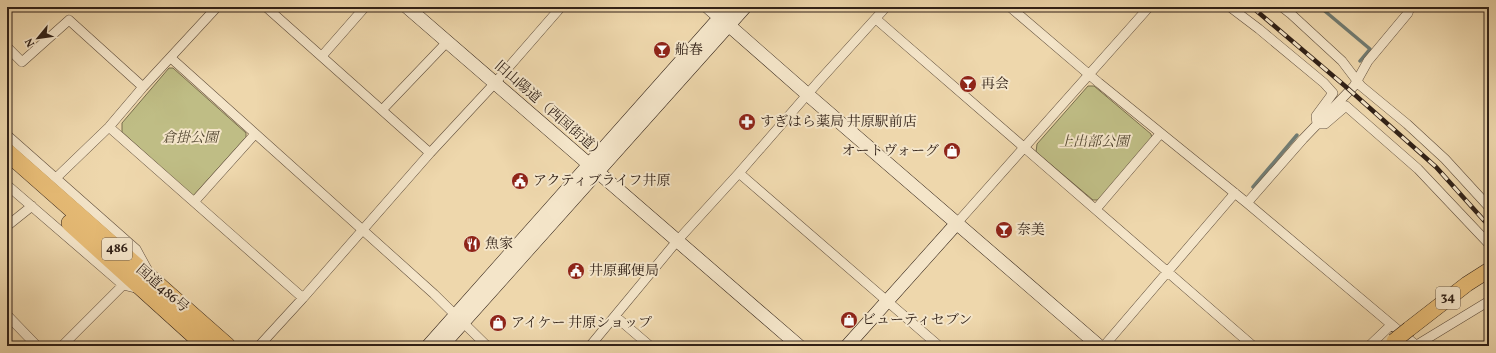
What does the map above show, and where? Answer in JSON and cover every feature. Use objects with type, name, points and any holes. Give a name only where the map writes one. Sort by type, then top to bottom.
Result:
[{"type":"highway","name":"国道486号","points":[[7,152],[150,286],[206,346]]},
{"type":"highway","name":"国道486号","points":[[7,168],[150,286],[227,346]]},
{"type":"main road","name":"34","points":[[1392,344],[1448,298],[1489,270]]},
{"type":"street","points":[[56,178],[109,127],[143,87],[217,7]]},
{"type":"street","points":[[266,7],[430,153]]},
{"type":"street","points":[[322,56],[365,7]]},
{"type":"street","name":"旧山陽道（西国街道）","points":[[407,7],[494,84],[799,346]]},
{"type":"street","points":[[708,7],[1099,346]]},
{"type":"street","points":[[724,21],[729,7]]},
{"type":"street","points":[[428,346],[459,319],[724,21],[745,7]]},
{"type":"street","points":[[590,346],[677,241],[886,7]]},
{"type":"street","points":[[1010,7],[1160,134],[1247,203],[1416,346],[1489,301]]},
{"type":"street","points":[[847,346],[1150,7]]},
{"type":"street","points":[[1230,7],[1271,38],[1324,82],[1334,93],[1316,116],[1316,124]]},
{"type":"street","points":[[1282,7],[1342,61],[1375,99],[1407,124],[1445,159],[1489,207]]},
{"type":"street","points":[[1247,203],[1316,124],[1350,91],[1368,61],[1408,13],[1410,7]]},
{"type":"street","points":[[259,346],[430,153],[494,84],[558,8]]},
{"type":"street","points":[[876,19],[1253,346]]},
{"type":"street","points":[[7,47],[22,62],[69,20],[143,87]]},
{"type":"street","points":[[382,110],[447,42]]},
{"type":"street","points":[[171,58],[362,229],[487,346]]},
{"type":"street","points":[[1316,124],[1324,124],[1346,106],[1418,169],[1489,244]]},
{"type":"street","points":[[109,127],[303,298]]},
{"type":"street","points":[[194,202],[255,134]]},
{"type":"street","points":[[1096,209],[1160,134]]},
{"type":"street","points":[[7,135],[136,249],[150,286],[123,285],[7,184]]},
{"type":"street","points":[[739,173],[939,346]]},
{"type":"street","points":[[1104,346],[1235,193]]},
{"type":"street","points":[[7,226],[32,206]]},
{"type":"street","points":[[62,346],[123,285]]},
{"type":"street","points":[[7,314],[37,346]]},
{"type":"street","points":[[615,316],[650,346]]},
{"type":"street","points":[[442,346],[459,319]]},
{"type":"street","points":[[1369,346],[1391,325]]},
{"type":"green space","name":"倉掛公園","points":[[169,68],[173,68],[246,133],[246,137],[193,196],[122,132],[122,123]]},
{"type":"green space","name":"上出部公園","points":[[1088,86],[1094,86],[1151,134],[1152,139],[1099,200],[1093,200],[1036,152],[1037,144]]},
{"type":"waterway","points":[[1320,7],[1370,49],[1360,61]]},
{"type":"waterway","points":[[1253,187],[1297,135]]},
{"type":"railway","points":[[1252,7],[1345,86],[1436,167],[1489,226]]},
{"type":"place","name":"船春","points":[[662,50]]},
{"type":"place","name":"再会","points":[[968,84]]},
{"type":"place","name":"すぎはら薬局 井原駅前店","points":[[747,122]]},
{"type":"place","name":"オートヴォーグ","points":[[952,151]]},
{"type":"place","name":"アクティブライフ井原","points":[[520,181]]},
{"type":"place","name":"奈美","points":[[1004,230]]},
{"type":"place","name":"魚家","points":[[472,244]]},
{"type":"place","name":"井原郵便局","points":[[576,271]]},
{"type":"place","name":"ビューティセブン","points":[[849,320]]},
{"type":"place","name":"アイケー 井原ショップ","points":[[498,323]]}]
